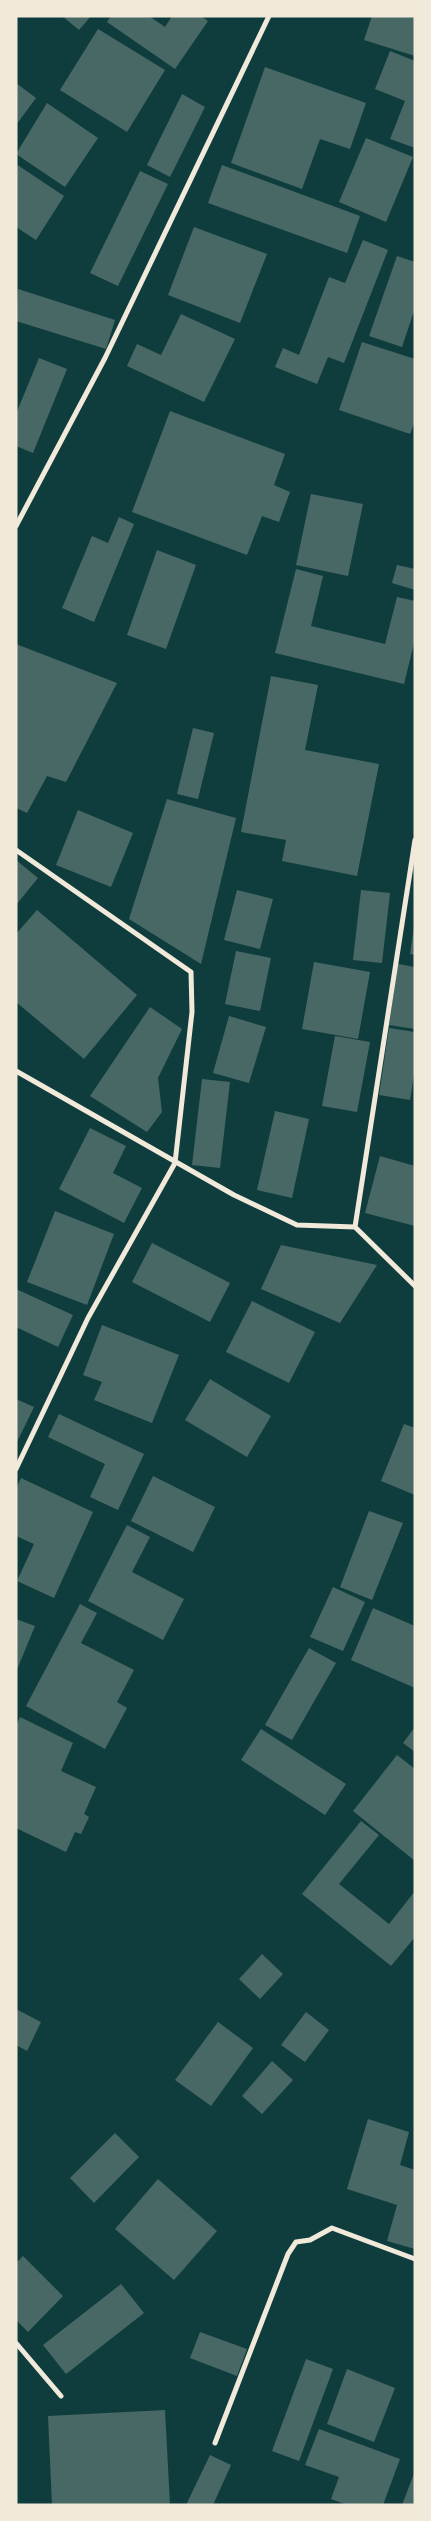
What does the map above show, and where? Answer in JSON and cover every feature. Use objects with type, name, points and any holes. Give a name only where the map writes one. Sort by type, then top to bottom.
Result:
[{"type":"street","points":[[16,526],[105,358],[269,16]]},
{"type":"street","points":[[354,1227],[415,840]]},
{"type":"street","points":[[16,850],[191,972],[192,1012],[175,1163],[88,1318],[16,1469]]},
{"type":"street","points":[[16,1071],[175,1163],[234,1195],[297,1225],[354,1227],[415,1286]]},
{"type":"street","points":[[216,2443],[288,2254],[296,2242],[310,2240],[332,2228],[415,2259]]},
{"type":"street","points":[[16,2343],[62,2396]]},
{"type":"building","points":[[62,16],[91,16],[79,30]]},
{"type":"building","points":[[111,16],[149,16],[165,27],[172,16],[201,16],[208,21],[175,69],[107,22]]},
{"type":"building","points":[[372,16],[415,16],[415,56],[364,40]]},
{"type":"building","points":[[98,29],[165,70],[127,132],[60,90]]},
{"type":"building","points":[[390,51],[415,61],[415,148],[390,139],[405,101],[375,89]]},
{"type":"building","points":[[265,67],[366,103],[350,149],[320,139],[302,189],[231,163]]},
{"type":"building","points":[[16,83],[36,98],[16,125]]},
{"type":"building","points":[[182,94],[205,107],[170,177],[147,165]]},
{"type":"building","points":[[47,103],[98,138],[65,187],[16,154]]},
{"type":"building","points":[[366,138],[413,157],[386,222],[339,202]]},
{"type":"building","points":[[16,164],[64,196],[36,240],[16,227]]},
{"type":"building","points":[[222,165],[360,216],[347,253],[208,203]]},
{"type":"building","points":[[140,171],[168,184],[118,286],[90,273]]},
{"type":"building","points":[[194,227],[267,254],[240,323],[168,295]]},
{"type":"building","points":[[363,240],[388,250],[344,363],[328,357],[317,384],[275,367],[283,348],[299,355],[329,277],[345,283]]},
{"type":"building","points":[[397,256],[415,262],[415,308],[402,347],[369,336]]},
{"type":"building","points":[[18,289],[115,320],[106,349],[16,321]]},
{"type":"building","points":[[181,314],[235,339],[204,402],[127,366],[137,344],[161,355]]},
{"type":"building","points":[[362,342],[415,359],[415,421],[410,434],[339,410]]},
{"type":"building","points":[[39,358],[67,369],[33,453],[16,446],[16,414]]},
{"type":"building","points":[[170,411],[285,454],[274,485],[290,492],[279,522],[262,516],[247,555],[132,512]]},
{"type":"building","points":[[311,494],[363,504],[348,576],[296,565]]},
{"type":"building","points":[[119,517],[134,524],[94,622],[62,608],[92,536],[108,543]]},
{"type":"building","points":[[157,550],[196,565],[166,649],[127,635]]},
{"type":"building","points":[[397,565],[415,569],[415,590],[392,583]]},
{"type":"building","points":[[296,569],[323,576],[311,626],[385,644],[397,597],[415,601],[415,639],[404,684],[275,653]]},
{"type":"building","points":[[16,644],[117,683],[66,782],[47,776],[27,813],[16,808]]},
{"type":"building","points":[[271,676],[318,685],[305,750],[379,764],[357,876],[282,861],[286,840],[241,832]]},
{"type":"building","points":[[193,728],[214,733],[198,799],[177,794]]},
{"type":"building","points":[[167,799],[236,818],[201,964],[129,919]]},
{"type":"building","points":[[78,810],[133,833],[111,887],[56,865]]},
{"type":"building","points":[[16,860],[38,878],[16,905]]},
{"type":"building","points":[[237,890],[273,899],[260,949],[224,940]]},
{"type":"building","points":[[361,890],[390,893],[382,963],[353,960]]},
{"type":"building","points":[[37,910],[137,995],[84,1059],[16,1002],[16,934]]},
{"type":"building","points":[[415,927],[415,955],[410,954]]},
{"type":"building","points":[[236,951],[271,958],[260,1011],[225,1004]]},
{"type":"building","points":[[314,962],[370,972],[358,1039],[302,1029]]},
{"type":"building","points":[[398,964],[415,967],[415,1029],[389,1025]]},
{"type":"building","points":[[150,1007],[182,1029],[158,1078],[162,1112],[147,1132],[90,1096]]},
{"type":"building","points":[[229,1016],[266,1027],[249,1083],[213,1073]]},
{"type":"building","points":[[389,1028],[415,1032],[415,1069],[410,1100],[379,1095]]},
{"type":"building","points":[[335,1036],[370,1042],[357,1112],[322,1106]]},
{"type":"building","points":[[202,1079],[230,1082],[220,1168],[192,1165]]},
{"type":"building","points":[[275,1111],[309,1119],[292,1198],[257,1190]]},
{"type":"building","points":[[90,1128],[126,1146],[113,1173],[142,1188],[124,1223],[59,1189]]},
{"type":"building","points":[[380,1156],[415,1166],[415,1226],[365,1213]]},
{"type":"building","points":[[55,1211],[114,1234],[87,1305],[27,1282]]},
{"type":"building","points":[[152,1243],[230,1283],[210,1322],[132,1282]]},
{"type":"building","points":[[281,1245],[377,1265],[340,1323],[261,1289]]},
{"type":"building","points":[[16,1289],[73,1315],[58,1347],[18,1328],[16,1331]]},
{"type":"building","points":[[252,1301],[315,1332],[289,1383],[226,1352]]},
{"type":"building","points":[[102,1325],[179,1355],[152,1423],[94,1400],[102,1382],[83,1375]]},
{"type":"building","points":[[210,1379],[271,1416],[247,1457],[185,1420]]},
{"type":"building","points":[[16,1399],[34,1407],[16,1444]]},
{"type":"building","points":[[59,1414],[144,1454],[118,1510],[90,1497],[105,1464],[48,1437]]},
{"type":"building","points":[[404,1424],[415,1428],[415,1495],[381,1481]]},
{"type":"building","points":[[153,1476],[215,1507],[193,1552],[131,1521]]},
{"type":"building","points":[[21,1478],[93,1512],[54,1598],[17,1581],[34,1544],[16,1536],[16,1489]]},
{"type":"building","points":[[369,1511],[403,1523],[372,1600],[340,1587]]},
{"type":"building","points":[[127,1525],[150,1537],[132,1572],[184,1599],[163,1640],[88,1601]]},
{"type":"building","points":[[333,1587],[365,1602],[343,1651],[310,1637]]},
{"type":"building","points":[[80,1604],[97,1613],[81,1643],[134,1670],[117,1702],[127,1708],[105,1749],[26,1706]]},
{"type":"building","points":[[373,1608],[415,1626],[415,1688],[351,1660]]},
{"type":"building","points":[[16,1619],[35,1626],[16,1672]]},
{"type":"building","points":[[309,1648],[336,1663],[292,1740],[265,1725]]},
{"type":"building","points":[[20,1717],[73,1743],[61,1771],[96,1787],[84,1814],[89,1817],[81,1834],[75,1832],[66,1852],[16,1828],[16,1726]]},
{"type":"building","points":[[415,1727],[415,1752],[403,1743]]},
{"type":"building","points":[[261,1729],[346,1784],[325,1815],[241,1760]]},
{"type":"building","points":[[397,1755],[415,1769],[415,1861],[353,1811]]},
{"type":"building","points":[[361,1821],[379,1835],[339,1884],[389,1924],[415,1891],[415,1937],[391,1966],[302,1894]]},
{"type":"building","points":[[262,1954],[283,1974],[260,1999],[239,1979]]},
{"type":"building","points":[[16,2009],[41,2022],[27,2051],[16,2045]]},
{"type":"building","points":[[306,2012],[329,2030],[305,2062],[281,2045]]},
{"type":"building","points":[[218,2022],[253,2048],[211,2106],[175,2080]]},
{"type":"building","points":[[272,2061],[293,2080],[262,2114],[242,2096]]},
{"type":"building","points":[[368,2119],[409,2132],[400,2165],[415,2170],[415,2249],[387,2241],[397,2205],[347,2189]]},
{"type":"building","points":[[115,2133],[139,2157],[94,2203],[70,2178]]},
{"type":"building","points":[[158,2179],[217,2231],[174,2280],[115,2229]]},
{"type":"building","points":[[23,2256],[63,2296],[28,2332],[16,2320],[16,2263]]},
{"type":"building","points":[[121,2284],[144,2313],[66,2374],[43,2345]]},
{"type":"building","points":[[200,2332],[247,2349],[237,2376],[190,2358]]},
{"type":"building","points":[[306,2359],[333,2369],[299,2461],[272,2451]]},
{"type":"building","points":[[347,2369],[395,2388],[374,2442],[327,2424]]},
{"type":"building","points":[[165,2410],[170,2505],[52,2505],[48,2416]]},
{"type":"building","points":[[319,2429],[400,2459],[383,2505],[347,2505],[331,2499],[339,2477],[305,2465]]},
{"type":"building","points":[[210,2455],[231,2465],[213,2505],[186,2505]]},
{"type":"building","points":[[415,2471],[415,2505],[402,2505]]}]
